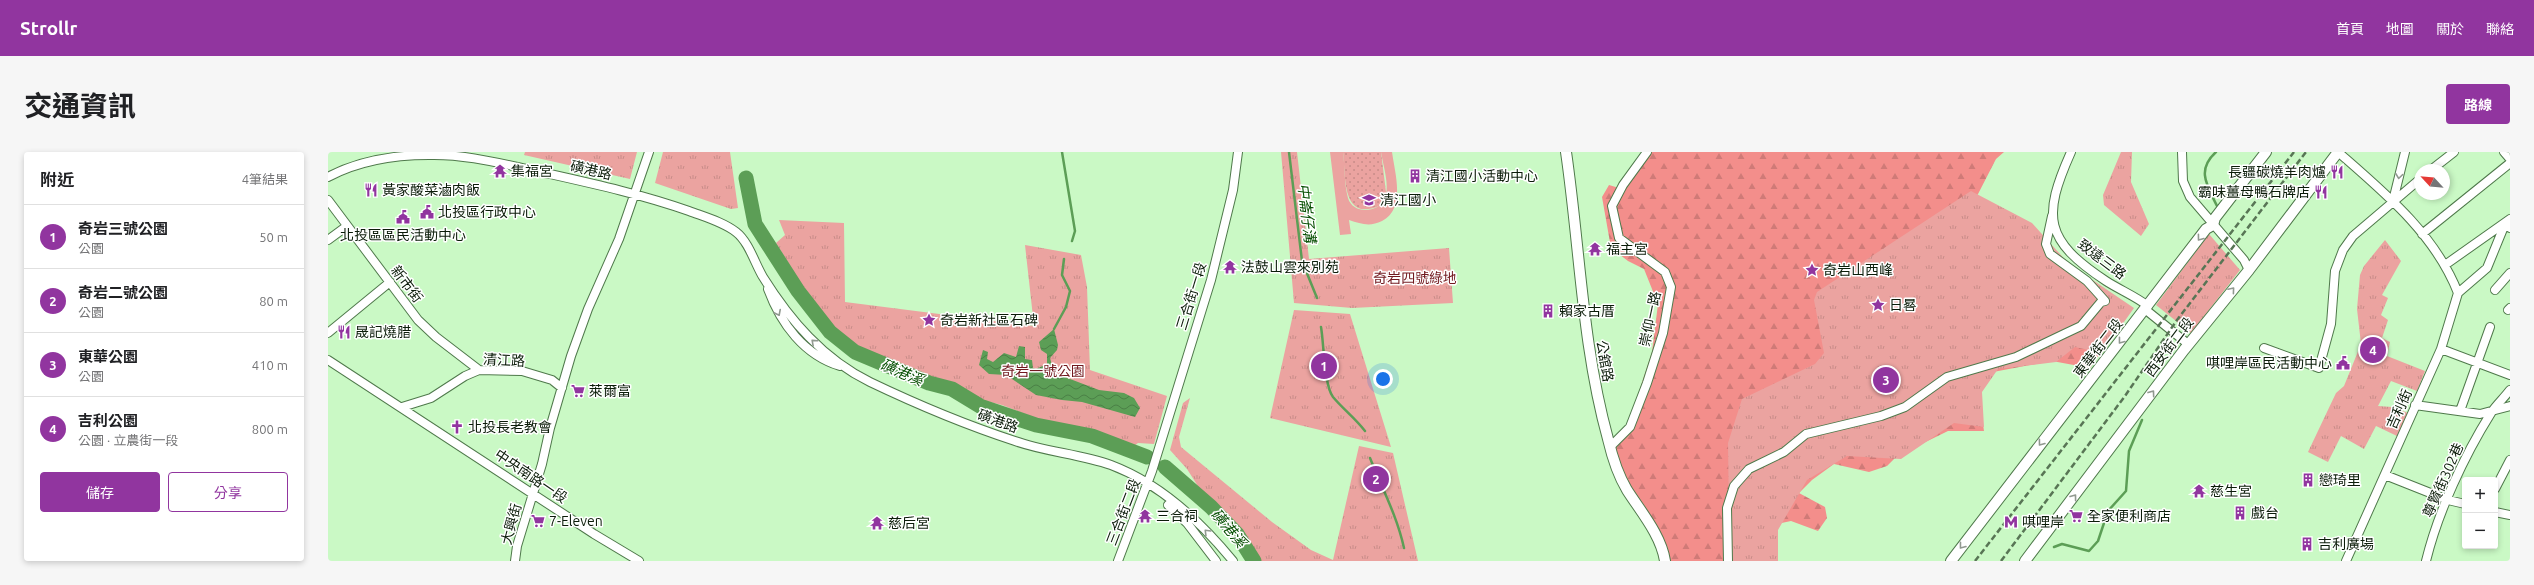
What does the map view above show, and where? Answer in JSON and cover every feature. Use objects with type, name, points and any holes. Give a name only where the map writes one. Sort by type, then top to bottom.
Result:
[{"type":"street","points":[[636,194],[649,152]]},
{"type":"street","name":"三合街一段","points":[[1152,471],[1211,280],[1233,190],[1238,152]]},
{"type":"street","name":"公舘路","points":[[1566,152],[1588,353],[1610,447],[1626,488],[1651,527],[1664,552],[1665,561]]},
{"type":"street","name":"崇仰一路","points":[[1610,447],[1630,427],[1663,333],[1671,287],[1665,272],[1619,238],[1612,206],[1623,185],[1647,152]]},
{"type":"street","name":"致遠三路","points":[[2071,152],[2058,181],[2052,206],[2052,216],[2058,235],[2068,252],[2106,281],[2147,308],[2188,344]]},
{"type":"street","points":[[2182,152],[2181,167],[2184,187],[2204,216],[2244,260],[2249,270]]},
{"type":"street","name":"東華街二段","points":[[1951,561],[2147,308],[2206,229],[2213,225],[2215,218],[2266,152]]},
{"type":"street","points":[[2338,152],[2393,201],[2422,234],[2445,265],[2458,293],[2487,268],[2508,224]]},
{"type":"street","name":"西安街二段","points":[[2025,561],[2188,344],[2249,270],[2338,152]]},
{"type":"street","points":[[2393,201],[2405,152]]},
{"type":"street","points":[[2439,164],[2454,152]]},
{"type":"street","points":[[2422,234],[2510,161],[2504,152]]},
{"type":"street","name":"磺港路","points":[[328,177],[358,165],[394,157],[431,154],[497,162],[636,194],[716,221],[738,234],[763,277],[800,329],[844,367],[869,381],[971,425],[1038,448],[1111,465],[1148,484],[1207,532],[1233,561]]},
{"type":"street","points":[[2264,348],[2319,368],[2331,324],[2335,271],[2343,250],[2353,236],[2414,184]]},
{"type":"street","name":"大興街","points":[[515,561],[517,546],[577,338],[636,194]]},
{"type":"street","name":"新市街","points":[[328,200],[418,320],[436,338],[479,370]]},
{"type":"street","points":[[1728,561],[1727,508],[1734,486],[1749,469],[1784,452],[1806,434],[1893,411],[1928,392],[1946,377],[2016,357],[2081,326],[2101,302],[2105,301],[2087,281],[2050,254],[2046,244],[2052,216]]},
{"type":"street","points":[[2445,265],[2508,224]]},
{"type":"street","points":[[328,240],[347,226]]},
{"type":"street","points":[[2494,290],[2510,273]]},
{"type":"street","points":[[328,333],[390,282]]},
{"type":"street","name":"吉利街","points":[[2346,561],[2441,349],[2458,293]]},
{"type":"street","points":[[2460,411],[2490,327]]},
{"type":"street","points":[[2441,349],[2510,375]]},
{"type":"street","name":"中央南路一段","points":[[328,360],[533,494],[640,561]]},
{"type":"street","name":"清江路","points":[[402,407],[431,398],[465,376],[479,370],[522,371],[552,380],[562,388]]},
{"type":"street","name":"尊賢街302巷","points":[[2426,561],[2431,540],[2474,443],[2492,412],[2510,390]]},
{"type":"street","points":[[2415,406],[2480,414],[2510,406]]},
{"type":"street","points":[[2498,483],[2510,460]]},
{"type":"street","name":"三合街二段","points":[[1118,561],[1152,471]]},
{"type":"street","points":[[2384,475],[2448,500],[2462,503]]},
{"type":"street","name":"磺港路","points":[[1148,484],[1187,523],[1216,561]]},
{"type":"street","points":[[2498,513],[2510,515]]},
{"type":"green space","points":[[525,152],[637,152],[630,179],[524,155]]},
{"type":"green space","points":[[663,152],[730,152],[738,208],[731,209],[655,183]]},
{"type":"green space","name":"奇岩四號綠地","points":[[1281,152],[1297,152],[1309,259],[1449,248],[1453,303],[1352,308],[1294,303]]},
{"type":"green space","points":[[1330,152],[1343,152],[1348,198],[1355,207],[1366,210],[1377,207],[1385,198],[1387,188],[1386,175],[1381,152],[1392,152],[1397,200],[1389,215],[1382,221],[1373,224],[1362,224],[1349,220],[1351,234],[1340,235]]},
{"type":"green space","points":[[1343,152],[1381,152],[1386,192],[1379,206],[1367,209],[1358,208],[1352,202],[1348,194],[1346,184]]},
{"type":"green space","points":[[1647,152],[2004,152],[1996,159],[1977,196],[2128,312],[2090,368],[2052,361],[1993,372],[1978,392],[1984,431],[1948,431],[1897,456],[1887,466],[1869,472],[1834,464],[1812,480],[1799,493],[1825,507],[1827,518],[1818,531],[1791,521],[1772,525],[1763,561],[1671,561],[1657,529],[1623,473],[1616,450],[1615,438],[1627,428],[1652,352],[1658,304],[1644,269],[1628,261],[1611,248],[1602,197],[1609,185],[1619,188]]},
{"type":"green space","points":[[2121,152],[2132,152],[2131,182],[2149,224],[2141,236],[2104,205],[2103,195]]},
{"type":"green space","points":[[1971,191],[2032,223],[2069,264],[2134,308],[2102,353],[2075,347],[2056,362],[1998,369],[1982,392],[1984,427],[1954,423],[1901,459],[1847,456],[1807,480],[1778,530],[1778,561],[1727,561],[1729,513],[1728,443],[1742,399],[1815,364],[1824,353],[1814,300],[1817,292]]},
{"type":"green space","name":"奇岩一號公園","points":[[779,220],[844,223],[845,302],[1034,326],[1025,245],[1081,255],[1087,287],[1090,370],[1167,396],[1154,444],[1138,443],[1134,446],[1086,429],[1043,421],[1002,405],[982,400],[962,388],[935,381],[859,350],[832,327],[811,300],[776,243],[785,235]]},
{"type":"green space","points":[[2209,234],[2240,270],[2191,333],[2156,305]]},
{"type":"green space","points":[[2385,240],[2401,261],[2382,295],[2388,298],[2381,315],[2388,320],[2382,338],[2390,342],[2387,356],[2425,371],[2417,391],[2391,381],[2378,406],[2392,407],[2408,413],[2397,436],[2376,426],[2364,449],[2341,436],[2328,462],[2308,452],[2336,393],[2344,386],[2361,344],[2357,309],[2360,275],[2364,266]]},
{"type":"green space","points":[[1294,310],[1350,314],[1391,447],[1270,418]]},
{"type":"green space","points":[[1190,398],[1179,437],[1181,447],[1272,522],[1311,550],[1333,560],[1359,446],[1393,453],[1418,561],[1261,561],[1240,533],[1228,527],[1217,516],[1187,469],[1170,450],[1183,403]]},
{"type":"water","points":[[1054,329],[1058,345],[1057,350],[1050,358],[1053,369],[1057,374],[1099,390],[1124,393],[1134,398],[1140,408],[1135,417],[1082,402],[1036,395],[1006,375],[989,374],[979,365],[983,350],[988,352],[987,359],[993,362],[1004,353],[1016,357],[1019,346],[1025,347],[1025,359],[1032,360],[1033,368],[1036,369],[1047,364],[1047,354],[1041,350],[1039,342]]},
{"type":"waterway","points":[[1062,152],[1075,231],[1072,241]]},
{"type":"waterway","name":"中崙仔溝","points":[[1289,152],[1302,261],[1317,298]]},
{"type":"waterway","points":[[2216,152],[2206,165],[2205,178],[2217,206]]},
{"type":"waterway","name":"磺港溪","points":[[746,178],[755,224],[798,291],[830,332],[855,352],[929,383],[952,389],[980,406],[1036,425],[1092,436],[1147,457]]},
{"type":"waterway","points":[[1054,329],[1066,307],[1070,291],[1062,275],[1064,259]]},
{"type":"waterway","name":"中崙仔溝","points":[[1321,327],[1326,374],[1330,391],[1333,397],[1365,431]]},
{"type":"waterway","points":[[2054,547],[2062,544],[2089,551],[2098,541],[2108,511],[2126,491],[2129,451],[2142,420]]},
{"type":"waterway","name":"中崙仔溝","points":[[1370,458],[1393,513],[1404,548]]},
{"type":"waterway","name":"磺港溪","points":[[1165,467],[1211,507],[1237,534],[1254,561]]},
{"type":"railway","points":[[1975,561],[2294,152]]},
{"type":"railway","points":[[2001,561],[2125,396],[2177,320],[2306,152]]},
{"type":"place","name":"集福宮","points":[[500,171]]},
{"type":"place","name":"長疆碳燒羊肉爐","points":[[2337,172]]},
{"type":"place","name":"清江國小活動中心","points":[[1415,176]]},
{"type":"place","name":"黃家酸菜滷肉飯","points":[[371,190]]},
{"type":"place","name":"霸味薑母鴨石牌店","points":[[2321,192]]},
{"type":"place","name":"清江國小","points":[[1369,200]]},
{"type":"place","name":"北投區行政中心","points":[[427,212]]},
{"type":"place","name":"北投區區民活動中心","points":[[403,217]]},
{"type":"place","name":"福主宮","points":[[1595,249]]},
{"type":"place","name":"法鼓山雲來別苑","points":[[1230,267]]},
{"type":"place","name":"奇岩山西峰","points":[[1812,270]]},
{"type":"place","name":"日晷","points":[[1878,305]]},
{"type":"place","name":"賴家古厝","points":[[1548,311]]},
{"type":"place","name":"奇岩新社區石碑","points":[[929,320]]},
{"type":"place","name":"晟記燒腊","points":[[344,332]]},
{"type":"place","name":"吉利公園","points":[[2373,350]]},
{"type":"place","name":"唭哩岸區民活動中心","points":[[2343,363]]},
{"type":"place","name":"奇岩三號公園","points":[[1324,366]]},
{"type":"place","name":"東華公園","points":[[1886,380]]},
{"type":"place","name":"萊爾富","points":[[578,391]]},
{"type":"place","name":"北投長老教會","points":[[457,427]]},
{"type":"place","name":"奇岩二號公園","points":[[1376,479]]},
{"type":"place","name":"戀琦里","points":[[2308,480]]},
{"type":"place","name":"慈生宮","points":[[2199,491]]},
{"type":"place","name":"戲台","points":[[2240,513]]},
{"type":"place","name":"三合祠","points":[[1145,516]]},
{"type":"place","name":"全家便利商店","points":[[2076,516]]},
{"type":"place","name":"7-Eleven","points":[[538,521]]},
{"type":"place","name":"唭哩岸","points":[[2011,522]]},
{"type":"place","name":"慈后宮","points":[[877,523]]},
{"type":"place","name":"吉利廣場","points":[[2307,544]]}]
